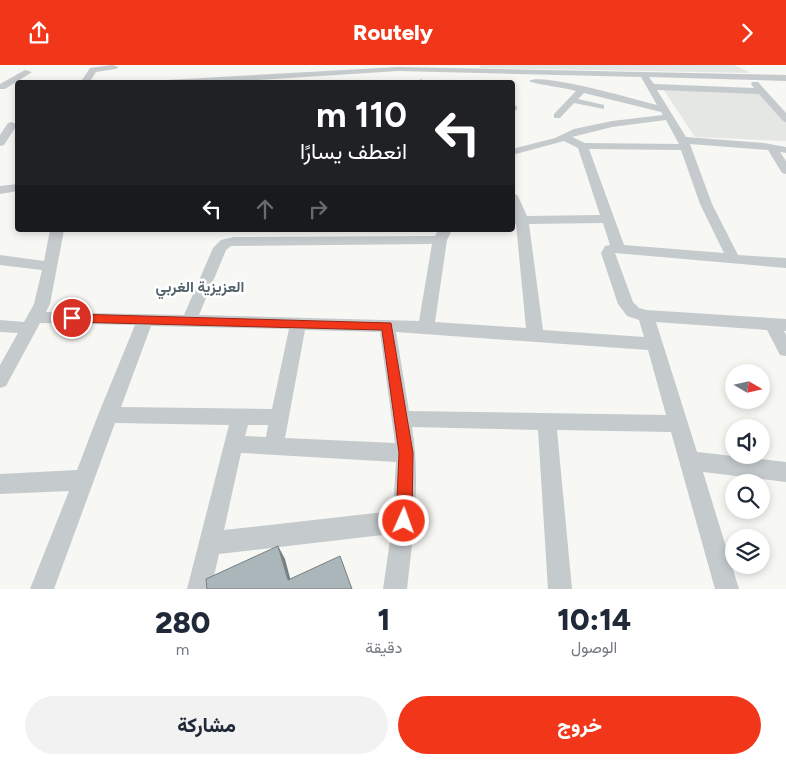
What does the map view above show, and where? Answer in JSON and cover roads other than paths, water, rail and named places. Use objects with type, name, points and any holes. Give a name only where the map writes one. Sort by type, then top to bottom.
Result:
[{"type":"street","points":[[190,80],[260,71],[348,71],[398,67],[475,67],[643,74],[749,73],[766,77],[786,78]]},
{"type":"street","points":[[474,80],[475,67]]},
{"type":"street","points":[[86,80],[93,71],[114,69]]},
{"type":"street","points":[[348,71],[351,80]]},
{"type":"street","points":[[1,87],[28,72]]},
{"type":"street","points":[[749,73],[786,119]]},
{"type":"street","points":[[643,74],[684,143],[706,204],[733,258]]},
{"type":"street","points":[[502,79],[552,82],[667,114]]},
{"type":"street","points":[[1,87],[15,88]]},
{"type":"street","points":[[651,87],[762,91]]},
{"type":"street","points":[[556,116],[581,90]]},
{"type":"street","points":[[571,100],[601,107]]},
{"type":"street","points":[[770,100],[786,100]]},
{"type":"street","points":[[515,151],[565,138],[574,133],[667,114]]},
{"type":"street","points":[[0,125],[15,125]]},
{"type":"street","points":[[0,143],[15,125]]},
{"type":"street","points":[[565,138],[583,146],[684,143],[772,147],[786,150]]},
{"type":"street","points":[[583,146],[618,249]]},
{"type":"street","points":[[772,147],[786,171]]},
{"type":"street","points":[[0,190],[15,188]]},
{"type":"street","points":[[535,335],[517,220],[608,219]]},
{"type":"street","points":[[0,381],[45,295],[57,232]]},
{"type":"street","points":[[189,321],[220,248],[226,243],[234,241],[443,235],[426,327]]},
{"type":"street","points":[[786,263],[618,249],[610,249],[608,253],[626,304],[633,312],[646,316],[779,325],[786,349]]},
{"type":"street","points":[[0,260],[50,267]]},
{"type":"street","points":[[646,316],[727,589]]},
{"type":"street","points":[[0,326],[32,323],[144,320],[426,327],[655,344]]},
{"type":"street","points":[[42,589],[144,320]]},
{"type":"street","points":[[274,446],[298,324]]},
{"type":"street","points":[[387,326],[406,453],[404,521],[395,589]]},
{"type":"street","points":[[107,415],[280,417]]},
{"type":"street","points":[[199,589],[240,417]]},
{"type":"street","points":[[402,419],[679,424]]},
{"type":"street","points":[[547,421],[560,589]]},
{"type":"street","points":[[234,444],[406,453]]},
{"type":"street","points":[[689,461],[786,472]]},
{"type":"street","points":[[0,484],[83,480]]},
{"type":"street","points":[[211,543],[404,521]]},
{"type":"district","name":"العزيزية الغربي","points":[[200,287]]}]
